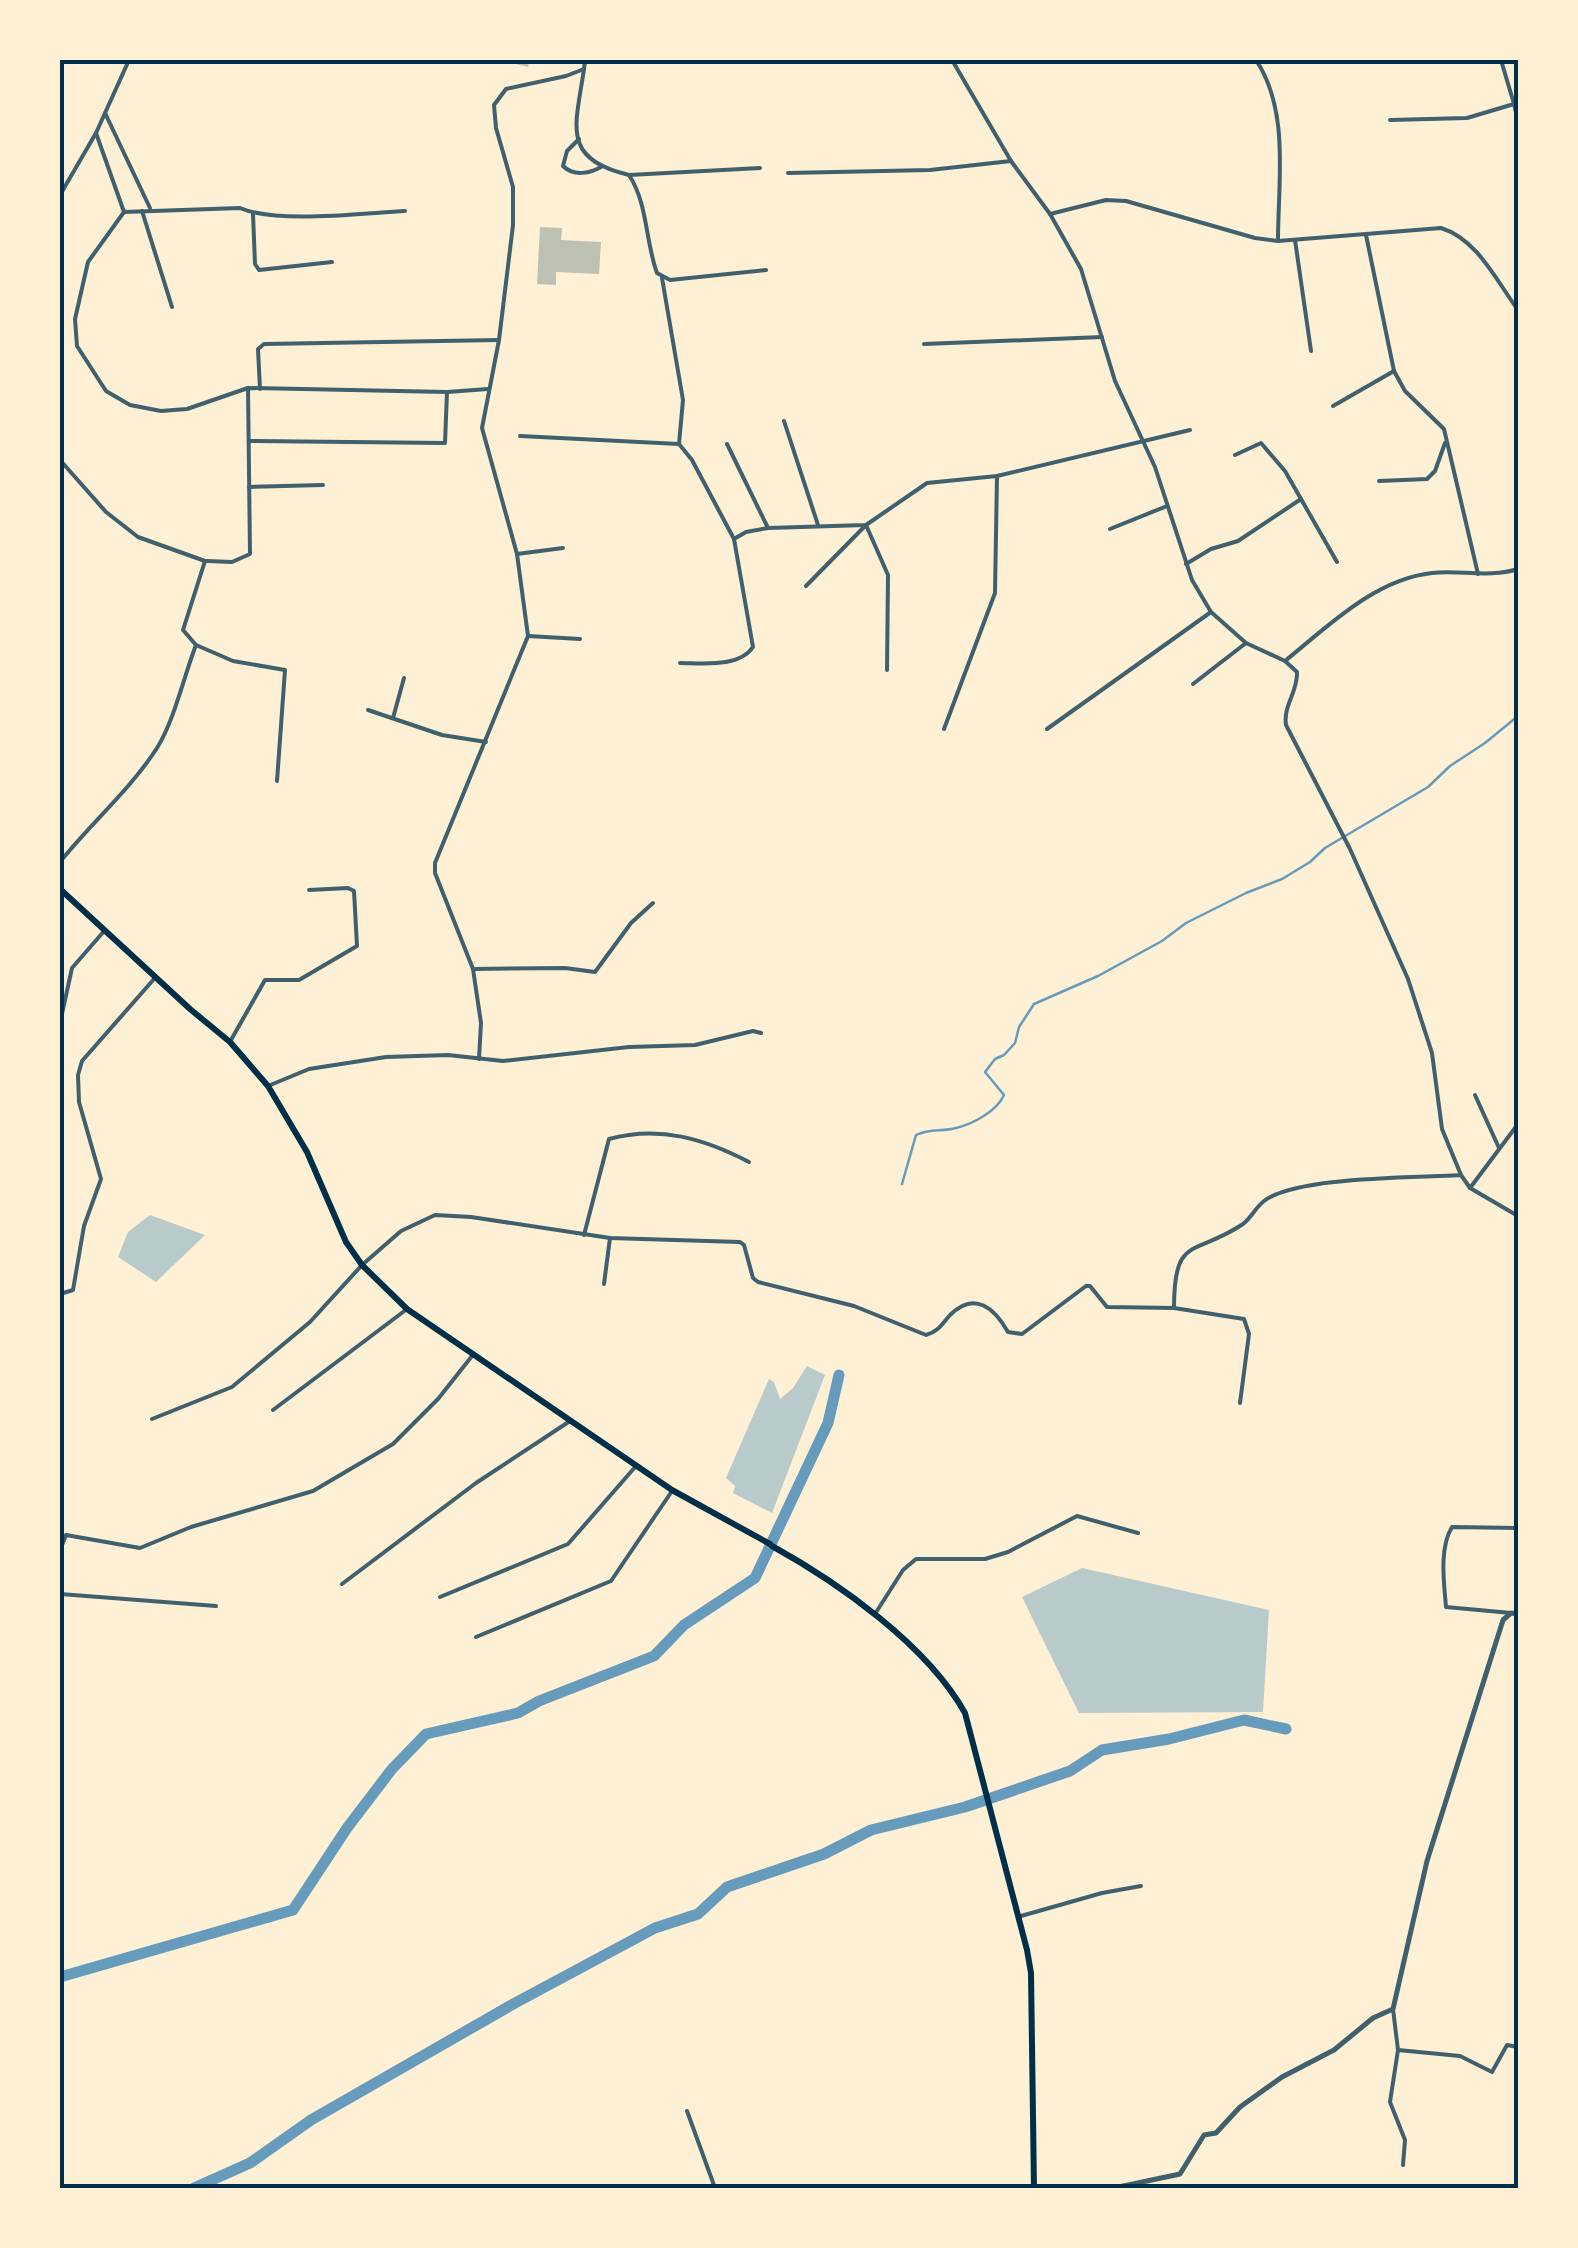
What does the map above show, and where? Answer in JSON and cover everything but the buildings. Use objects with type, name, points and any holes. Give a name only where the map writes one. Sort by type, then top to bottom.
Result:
[{"type":"main road","points":[[60,889],[230,1042],[268,1086],[307,1152],[346,1242],[362,1266],[406,1309],[475,1352],[672,1490],[771,1545],[875,1614],[956,1698],[964,1712],[989,1798],[1021,1916],[1031,1972],[1034,2188]]},
{"type":"street","points":[[60,195],[96,133],[129,60]]},
{"type":"street","points":[[585,60],[576,124],[583,153],[601,167],[629,175],[760,168]]},
{"type":"street","points":[[952,60],[1010,161],[1050,214],[1081,268],[1115,381],[1140,442],[1155,467],[1186,564],[1211,612],[1246,642],[1285,660],[1297,672],[1285,715],[1286,725],[1344,837],[1408,978],[1432,1053],[1442,1129],[1470,1188],[1518,1216]]},
{"type":"street","points":[[1256,60],[1269,80],[1276,110],[1278,241]]},
{"type":"street","points":[[1501,60],[1518,121]]},
{"type":"street","points":[[479,1059],[482,1023],[472,969],[435,874],[436,863],[528,636],[517,554],[482,428],[499,340],[513,225],[513,187],[496,128],[494,105],[506,89],[566,76],[584,68]]},
{"type":"street","points":[[1390,120],[1467,118],[1516,103]]},
{"type":"street","points":[[106,113],[151,210]]},
{"type":"street","points":[[96,133],[124,212]]},
{"type":"street","points":[[579,139],[567,151],[562,166],[585,173],[601,167]]},
{"type":"street","points":[[788,174],[946,169],[1010,161]]},
{"type":"street","points":[[629,175],[640,192],[650,254],[662,278],[766,270]]},
{"type":"street","points":[[1050,214],[1106,200],[1126,201],[1278,241],[1441,228],[1468,242],[1518,310]]},
{"type":"street","points":[[124,212],[240,208],[253,214],[302,215],[405,211]]},
{"type":"street","points":[[142,211],[172,307]]},
{"type":"street","points":[[124,212],[88,262],[74,319],[77,346],[106,390],[130,405],[162,412],[187,409],[248,388],[448,392],[489,389]]},
{"type":"street","points":[[253,214],[259,270],[332,262]]},
{"type":"street","points":[[1366,235],[1394,371],[1405,390],[1444,429],[1478,574]]},
{"type":"street","points":[[1294,240],[1311,351]]},
{"type":"street","points":[[662,278],[683,400],[679,444],[692,460],[734,539],[753,647],[748,654],[728,662],[680,664]]},
{"type":"street","points":[[924,344],[1102,336]]},
{"type":"street","points":[[260,389],[258,349],[264,344],[499,340]]},
{"type":"street","points":[[1333,406],[1394,371]]},
{"type":"street","points":[[60,460],[106,512],[138,537],[205,561],[232,562],[250,554],[248,388]]},
{"type":"street","points":[[249,441],[445,443],[448,392]]},
{"type":"street","points":[[784,421],[818,525]]},
{"type":"street","points":[[806,586],[866,525],[927,484],[997,476],[1190,430]]},
{"type":"street","points":[[520,436],[679,444]]},
{"type":"street","points":[[1379,482],[1427,479],[1435,471],[1446,438]]},
{"type":"street","points":[[1235,456],[1262,443],[1285,471],[1338,562]]},
{"type":"street","points":[[727,444],[768,528]]},
{"type":"street","points":[[944,729],[995,594],[997,476]]},
{"type":"street","points":[[249,487],[323,485]]},
{"type":"street","points":[[1186,564],[1211,549],[1238,541],[1301,498]]},
{"type":"street","points":[[1110,528],[1167,506]]},
{"type":"street","points":[[734,539],[768,528],[866,525]]},
{"type":"street","points":[[866,525],[888,575],[887,670]]},
{"type":"street","points":[[517,554],[563,548]]},
{"type":"street","points":[[205,561],[183,630],[196,645],[234,660],[285,670],[277,781]]},
{"type":"street","points":[[1285,660],[1345,612],[1394,584],[1430,574],[1518,569]]},
{"type":"street","points":[[1047,730],[1211,612]]},
{"type":"street","points":[[528,636],[580,639]]},
{"type":"street","points":[[1193,684],[1246,642]]},
{"type":"street","points":[[60,862],[160,745],[196,645]]},
{"type":"street","points":[[393,718],[404,678]]},
{"type":"street","points":[[368,710],[442,735],[486,742]]},
{"type":"street","points":[[230,1042],[266,980],[299,980],[357,946],[354,891],[309,890]]},
{"type":"street","points":[[472,969],[564,968],[595,972],[631,923],[653,903]]},
{"type":"street","points":[[60,1023],[72,968],[106,930]]},
{"type":"street","points":[[60,1294],[73,1290],[84,1226],[101,1179],[78,1102],[82,1061],[156,977]]},
{"type":"street","points":[[268,1086],[310,1069],[386,1057],[448,1056],[503,1062],[629,1047],[695,1045],[761,1032]]},
{"type":"street","points":[[1475,1095],[1498,1148]]},
{"type":"street","points":[[1470,1188],[1518,1124]]},
{"type":"street","points":[[584,1235],[610,1140],[671,1132],[722,1148],[749,1162]]},
{"type":"street","points":[[1174,1308],[1174,1274],[1185,1251],[1244,1223],[1264,1200],[1294,1187],[1461,1175]]},
{"type":"street","points":[[152,1419],[232,1387],[310,1322],[402,1230],[435,1215],[610,1238],[740,1242],[758,1282],[854,1306],[926,1335],[934,1333],[955,1310],[978,1304],[990,1306],[1008,1332],[1022,1334],[1086,1286],[1107,1307],[1174,1308],[1244,1318],[1249,1334],[1240,1403]]},
{"type":"street","points":[[604,1284],[610,1238]]},
{"type":"street","points":[[273,1410],[406,1309]]},
{"type":"street","points":[[60,1550],[66,1535],[140,1548],[191,1527],[313,1491],[393,1444],[438,1399],[475,1352]]},
{"type":"street","points":[[342,1584],[476,1483],[571,1420]]},
{"type":"street","points":[[440,1598],[568,1544],[636,1466]]},
{"type":"street","points":[[476,1637],[611,1582],[672,1490]]},
{"type":"street","points":[[875,1614],[903,1570],[916,1559],[986,1559],[1008,1552],[1077,1516],[1138,1533]]},
{"type":"street","points":[[1515,1613],[1446,1607],[1444,1557],[1452,1527],[1518,1528]]},
{"type":"street","points":[[60,1594],[216,1606]]},
{"type":"street","points":[[1403,2165],[1405,2140],[1390,2102],[1398,2050],[1393,2010],[1427,1861],[1503,1620],[1515,1613]]},
{"type":"street","points":[[1021,1916],[1141,1886]]},
{"type":"street","points":[[1114,2188],[1180,2174],[1204,2135],[1216,2133],[1240,2107],[1282,2078],[1334,2050],[1373,2018],[1393,2010]]},
{"type":"street","points":[[1398,2050],[1460,2056],[1492,2072],[1506,2044],[1518,2046]]},
{"type":"street","points":[[687,2111],[714,2188]]},
{"type":"shaded area","points":[[150,1215],[205,1235],[156,1282],[118,1257],[128,1232]]},
{"type":"shaded area","points":[[807,1366],[825,1375],[772,1513],[733,1493],[735,1486],[726,1478],[769,1379],[780,1399],[793,1388]]},
{"type":"shaded area","points":[[1082,1568],[1269,1610],[1263,1712],[1079,1713],[1022,1597]]},
{"type":"waterway","points":[[902,1184],[916,1135],[970,1123],[1001,1101],[1004,1095],[985,1072],[1015,1043],[1019,1027],[1034,1004],[1098,976],[1162,941],[1186,923],[1282,879],[1325,848],[1428,787],[1518,716]]},
{"type":"waterway","points":[[60,1977],[293,1910],[347,1828],[392,1769],[426,1734],[518,1713],[654,1656],[684,1625],[755,1578],[828,1423],[839,1375]]},
{"type":"waterway","points":[[194,2188],[250,2163],[311,2120],[515,2003],[655,1928],[698,1914],[727,1887],[824,1854],[871,1830],[965,1807],[1070,1771],[1102,1750],[1169,1739],[1244,1720],[1286,1729]]}]
